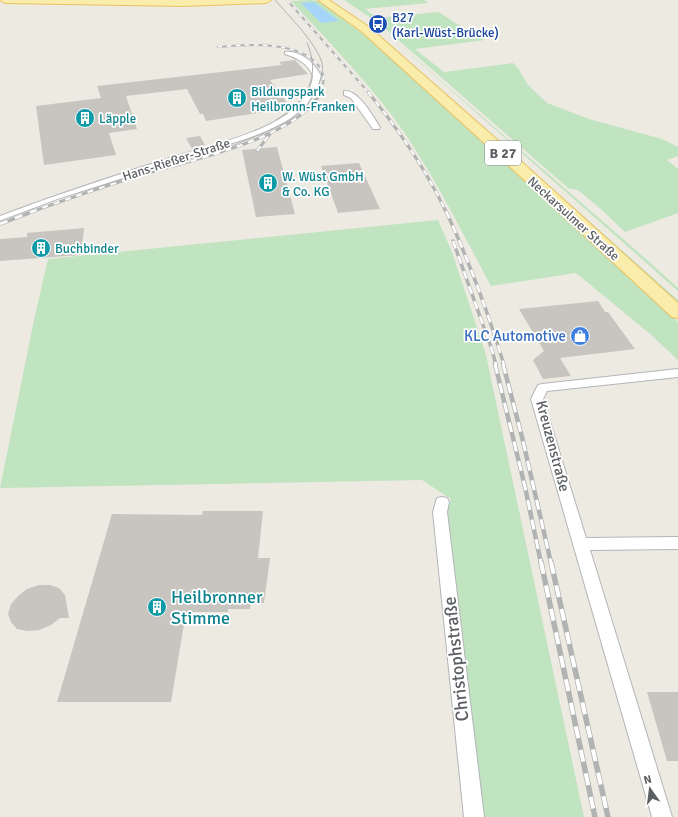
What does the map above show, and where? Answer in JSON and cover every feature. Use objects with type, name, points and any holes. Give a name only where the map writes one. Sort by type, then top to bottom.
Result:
[{"type":"main road","points":[[5,0],[184,3],[266,0]]},
{"type":"main road","points":[[127,0],[233,0]]},
{"type":"main road","name":"Neckarsulmer Straße","points":[[323,0],[371,34],[678,313]]},
{"type":"main road","name":"Neckarsulmer Straße","points":[[336,0],[380,31],[678,296]]},
{"type":"street","name":"Hans-Rießer-Straße","points":[[0,219],[263,130],[286,118],[303,105],[312,91],[317,79],[315,70],[310,64],[297,56],[287,54]]},
{"type":"street","points":[[347,93],[354,96],[376,127]]},
{"type":"street","name":"Kreuzenstraße","points":[[662,817],[537,399],[542,388],[678,372]]},
{"type":"street","name":"Christophstraße","points":[[442,502],[440,512],[474,817]]},
{"type":"street","points":[[580,544],[678,544]]},
{"type":"green space","points":[[327,0],[330,0],[376,32],[678,300],[678,305]]},
{"type":"green space","points":[[344,0],[425,0],[428,3],[365,9],[377,18],[439,12],[485,40],[415,49],[444,72],[513,63],[518,68],[528,85],[547,103],[589,119],[662,139],[678,147],[678,156],[667,160],[678,169],[678,213],[625,232],[578,190],[568,188],[380,24]]},
{"type":"green space","points":[[291,1],[319,1],[367,37],[431,93],[678,322],[678,360],[649,333],[576,273],[491,286],[439,189],[404,132],[364,81]]},
{"type":"green space","points":[[384,31],[646,259],[678,288],[678,291]]},
{"type":"green space","points":[[438,220],[452,252],[486,355],[584,817],[481,817],[445,513],[451,499],[422,480],[0,488],[48,259]]},
{"type":"water","points":[[314,2],[339,21],[321,23],[301,3]]},
{"type":"building","name":"Läpple","points":[[295,60],[308,74],[270,80],[288,104],[274,105],[276,107],[269,108],[271,111],[206,121],[203,114],[200,114],[187,89],[126,96],[137,129],[109,133],[116,155],[44,165],[36,106],[101,98],[97,86],[282,65],[279,62]]},
{"type":"building","points":[[200,136],[205,145],[192,149],[186,138]]},
{"type":"building","name":"W. Wüst GmbH & Co. KG","points":[[277,147],[295,214],[256,217],[242,150]]},
{"type":"building","points":[[359,163],[380,209],[338,213],[321,166]]},
{"type":"building","name":"Buchbinder","points":[[84,228],[81,255],[0,261],[0,239],[27,237],[27,233]]},
{"type":"building","name":"KLC Automotive","points":[[598,301],[605,312],[608,312],[635,349],[560,358],[571,376],[543,379],[533,360],[544,351],[519,309]]},
{"type":"building","name":"Heilbronner Stimme","points":[[203,511],[263,511],[258,558],[270,558],[264,603],[251,603],[250,609],[228,609],[228,612],[186,612],[171,702],[57,702],[112,514],[202,515]]},
{"type":"building","points":[[39,585],[50,585],[59,588],[65,595],[69,618],[60,618],[51,625],[39,630],[27,631],[17,629],[11,622],[8,614],[11,604],[27,589]]},
{"type":"building","points":[[647,692],[678,692],[678,761],[667,761]]},
{"type":"tram line","points":[[0,221],[59,199],[247,139],[281,125],[301,111],[316,93],[322,73],[322,63],[313,45],[275,0]]},
{"type":"tram line","points":[[276,120],[296,105],[308,88],[312,78],[313,67],[307,43]]},
{"type":"railway","points":[[287,0],[369,93]]},
{"type":"railway","points":[[218,47],[244,45],[274,46],[301,53],[313,60],[321,69],[324,81],[320,93]]},
{"type":"railway","points":[[31,212],[84,193],[239,146],[289,123],[308,108],[321,92]]},
{"type":"railway","points":[[368,92],[411,150],[430,180],[446,212]]},
{"type":"railway","points":[[257,151],[270,134]]},
{"type":"railway","points":[[0,224],[34,211]]},
{"type":"railway","points":[[446,211],[478,287],[504,365]]},
{"type":"railway","points":[[453,241],[496,365]]},
{"type":"railway","points":[[495,364],[525,487],[541,563]]},
{"type":"railway","points":[[503,364],[522,437],[551,563]]},
{"type":"railway","points":[[541,562],[595,817]]},
{"type":"railway","points":[[551,562],[608,817]]},
{"type":"place","name":"B27 (Karl-Wüst-Brücke)","points":[[378,24]]},
{"type":"place","name":"Bildungspark Heilbronn-Franken","points":[[237,98]]},
{"type":"place","name":"Läpple","points":[[85,118]]},
{"type":"place","name":"W. Wüst GmbH & Co. KG","points":[[268,183]]},
{"type":"place","name":"Buchbinder","points":[[41,248]]},
{"type":"place","name":"KLC Automotive","points":[[580,336]]},
{"type":"place","name":"Heilbronner Stimme","points":[[157,607]]}]
